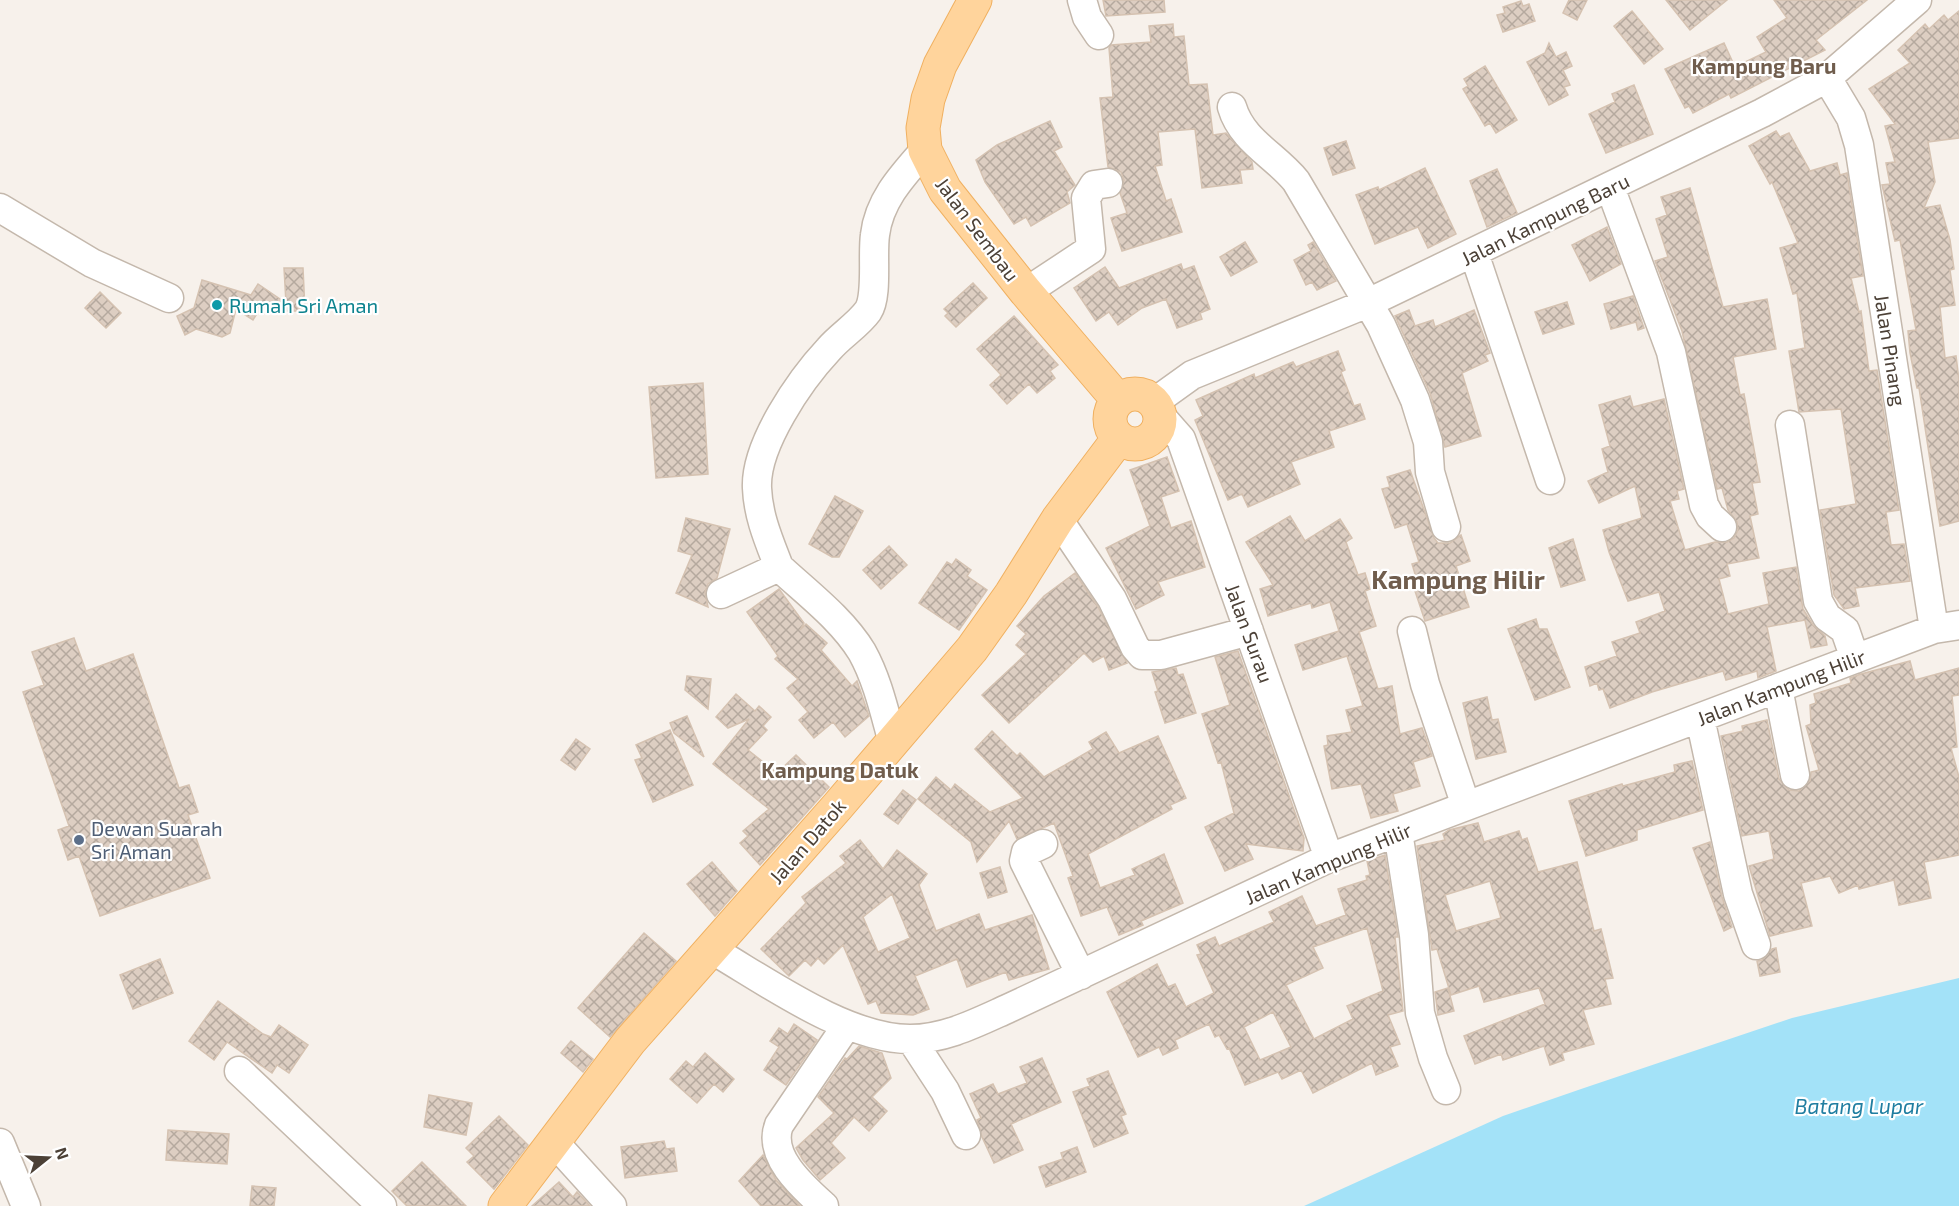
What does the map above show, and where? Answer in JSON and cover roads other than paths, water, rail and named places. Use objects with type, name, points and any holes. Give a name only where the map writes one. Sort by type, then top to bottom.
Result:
[{"type":"main road","name":"Jalan Sembau","points":[[975,0],[940,65],[928,99],[923,128],[925,150],[945,190],[1026,292],[1118,400]]},
{"type":"main road","points":[[1133,394],[1142,395],[1156,408],[1159,428],[1149,440],[1134,444],[1119,438],[1110,424],[1110,415],[1118,400],[1133,394]]},
{"type":"main road","name":"Jalan Datok","points":[[505,1206],[630,1041],[837,807],[892,739],[972,649],[1058,519],[1119,438]]},
{"type":"street","points":[[1082,0],[1087,17],[1099,35]]},
{"type":"street","name":"Jalan Kampung Baru","points":[[1156,408],[1192,375],[1368,303],[1762,113],[1827,78],[1917,0]]},
{"type":"street","name":"Jalan Pinang","points":[[1827,78],[1851,118],[1859,145],[1947,627]]},
{"type":"street","points":[[1232,107],[1235,119],[1256,146],[1278,162],[1296,181],[1381,325],[1418,408],[1428,442],[1430,472],[1446,527]]},
{"type":"street","points":[[892,739],[863,654],[832,617],[779,567],[762,523],[758,502],[758,470],[766,444],[792,398],[827,351],[868,310],[873,285],[875,233],[882,208],[897,182],[925,150]]},
{"type":"street","points":[[1026,292],[1091,249],[1086,198],[1094,185],[1108,183]]},
{"type":"street","points":[[1610,188],[1671,352],[1704,505],[1710,516],[1722,527]]},
{"type":"street","points":[[0,208],[92,263],[169,298]]},
{"type":"street","points":[[1474,253],[1550,480]]},
{"type":"street","name":"Jalan Surau","points":[[1156,408],[1181,439],[1329,858]]},
{"type":"street","points":[[1790,425],[1807,544],[1818,601],[1827,617],[1845,630],[1856,659]]},
{"type":"street","points":[[1058,519],[1112,599],[1135,647],[1142,655],[1161,655],[1250,631]]},
{"type":"street","points":[[721,594],[779,567]]},
{"type":"street","name":"Jalan Kampung Hilir","points":[[711,949],[847,1025],[910,1039],[965,1028],[1329,858],[1778,688],[1947,627]]},
{"type":"street","points":[[1412,631],[1425,684],[1466,806]]},
{"type":"street","points":[[1778,688],[1795,775]]},
{"type":"street","points":[[1700,718],[1738,894],[1756,945]]},
{"type":"street","points":[[1398,832],[1414,935],[1420,1013],[1433,1058],[1446,1090]]},
{"type":"street","points":[[1043,844],[1026,852],[1024,861],[1081,975]]},
{"type":"street","points":[[824,1206],[782,1158],[775,1135],[847,1025]]},
{"type":"street","points":[[910,1039],[939,1081],[966,1135]]},
{"type":"street","points":[[239,1071],[382,1206]]},
{"type":"street","points":[[555,1142],[612,1206]]},
{"type":"street","points":[[0,1143],[26,1206]]},
{"type":"water","name":"Batang Lupar","points":[[1959,978],[1959,1206],[1304,1206],[1503,1116],[1792,1018]]},
{"type":"place","name":"Rumah Sri Aman","points":[[217,305]]},
{"type":"place","name":"Dewan Suarah Sri Aman","points":[[79,840]]},
{"type":"district","name":"Kampung Baru","points":[[1764,65]]},
{"type":"district","name":"Kampung Hilir","points":[[1458,578]]},
{"type":"district","name":"Kampung Datuk","points":[[840,769]]}]
